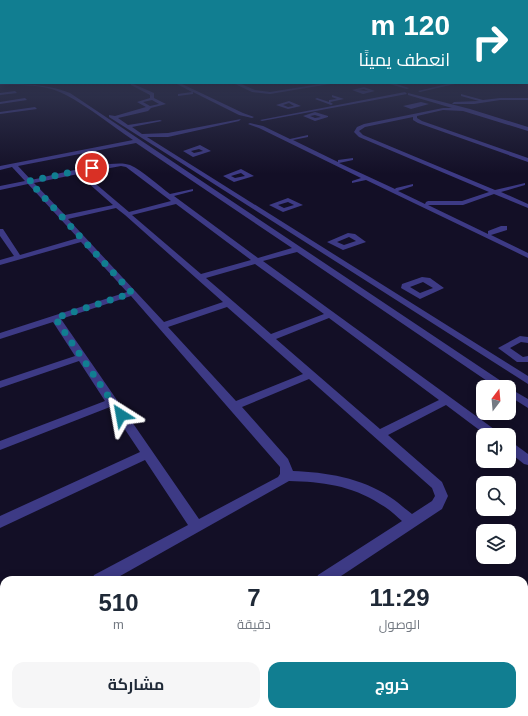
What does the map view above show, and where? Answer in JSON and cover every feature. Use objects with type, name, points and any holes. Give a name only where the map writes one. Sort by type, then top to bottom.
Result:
[{"type":"street","points":[[88,107],[136,141],[493,380]]},
{"type":"street","points":[[98,107],[528,381]]},
{"type":"street","points":[[114,118],[145,110],[148,107]]},
{"type":"street","points":[[220,107],[238,116],[239,120]]},
{"type":"street","points":[[228,107],[251,120],[340,161],[367,178],[528,256]]},
{"type":"street","points":[[295,107],[310,114]]},
{"type":"street","points":[[262,124],[317,107]]},
{"type":"street","points":[[157,144],[173,136],[322,107]]},
{"type":"street","points":[[462,107],[521,124],[528,128]]},
{"type":"street","points":[[465,107],[528,128]]},
{"type":"street","points":[[0,113],[35,108]]},
{"type":"street","points":[[469,109],[443,109],[361,127],[356,130],[359,135],[528,206]]},
{"type":"street","points":[[415,115],[416,120],[428,125],[528,160]]},
{"type":"street","points":[[396,119],[428,125]]},
{"type":"street","points":[[239,120],[251,120]]},
{"type":"street","points":[[142,135],[173,134],[239,120],[251,120]]},
{"type":"street","points":[[129,126],[160,121]]},
{"type":"street","points":[[521,124],[528,122]]},
{"type":"street","points":[[262,124],[272,133],[315,154],[428,203],[456,212],[491,233],[528,250]]},
{"type":"street","points":[[430,133],[442,130]]},
{"type":"street","points":[[261,135],[272,133]]},
{"type":"street","points":[[292,139],[306,136]]},
{"type":"street","points":[[0,168],[136,141]]},
{"type":"street","points":[[381,144],[392,142]]},
{"type":"street","points":[[485,153],[496,150]]},
{"type":"street","points":[[174,155],[188,152]]},
{"type":"street","points":[[303,156],[315,154]]},
{"type":"street","points":[[340,161],[351,159]]},
{"type":"street","points":[[0,188],[116,164],[125,165],[485,428]]},
{"type":"street","points":[[436,167],[447,164]]},
{"type":"street","points":[[13,165],[235,406],[284,462],[287,469],[282,480],[106,576]]},
{"type":"street","points":[[78,171],[433,480],[440,490],[440,501],[438,505],[329,576]]},
{"type":"street","points":[[214,181],[229,178]]},
{"type":"street","points":[[354,182],[367,178]]},
{"type":"street","points":[[428,203],[463,203],[522,184]]},
{"type":"street","points":[[398,189],[411,185]]},
{"type":"street","points":[[168,196],[191,190]]},
{"type":"street","points":[[476,199],[504,196]]},
{"type":"street","points":[[127,214],[176,202]]},
{"type":"street","points":[[456,212],[463,203]]},
{"type":"street","points":[[63,218],[117,206]]},
{"type":"street","points":[[262,212],[276,208]]},
{"type":"street","points":[[491,233],[504,228]]},
{"type":"street","points":[[0,232],[19,258]]},
{"type":"street","points":[[0,263],[82,239]]},
{"type":"street","points":[[321,250],[336,245]]},
{"type":"street","points":[[200,277],[297,249]]},
{"type":"street","points":[[397,297],[412,292]]},
{"type":"street","points":[[0,336],[132,293]]},
{"type":"street","points":[[162,326],[229,303]]},
{"type":"street","points":[[269,338],[330,315]]},
{"type":"street","points":[[55,318],[197,527]]},
{"type":"street","points":[[528,340],[520,339],[503,347],[504,350],[521,360],[528,359]]},
{"type":"street","points":[[498,362],[512,355]]},
{"type":"street","points":[[0,385],[81,357]]},
{"type":"street","points":[[235,406],[311,374]]},
{"type":"street","points":[[516,396],[528,404]]},
{"type":"street","points":[[380,434],[448,400]]},
{"type":"street","points":[[0,446],[112,402]]},
{"type":"street","points":[[516,452],[528,461]]},
{"type":"street","points":[[0,522],[147,454]]},
{"type":"street","points":[[285,476],[320,477],[353,485],[385,500],[412,522]]},
{"type":"route","points":[[92,168],[29,181],[132,293],[55,318],[121,415]]}]
